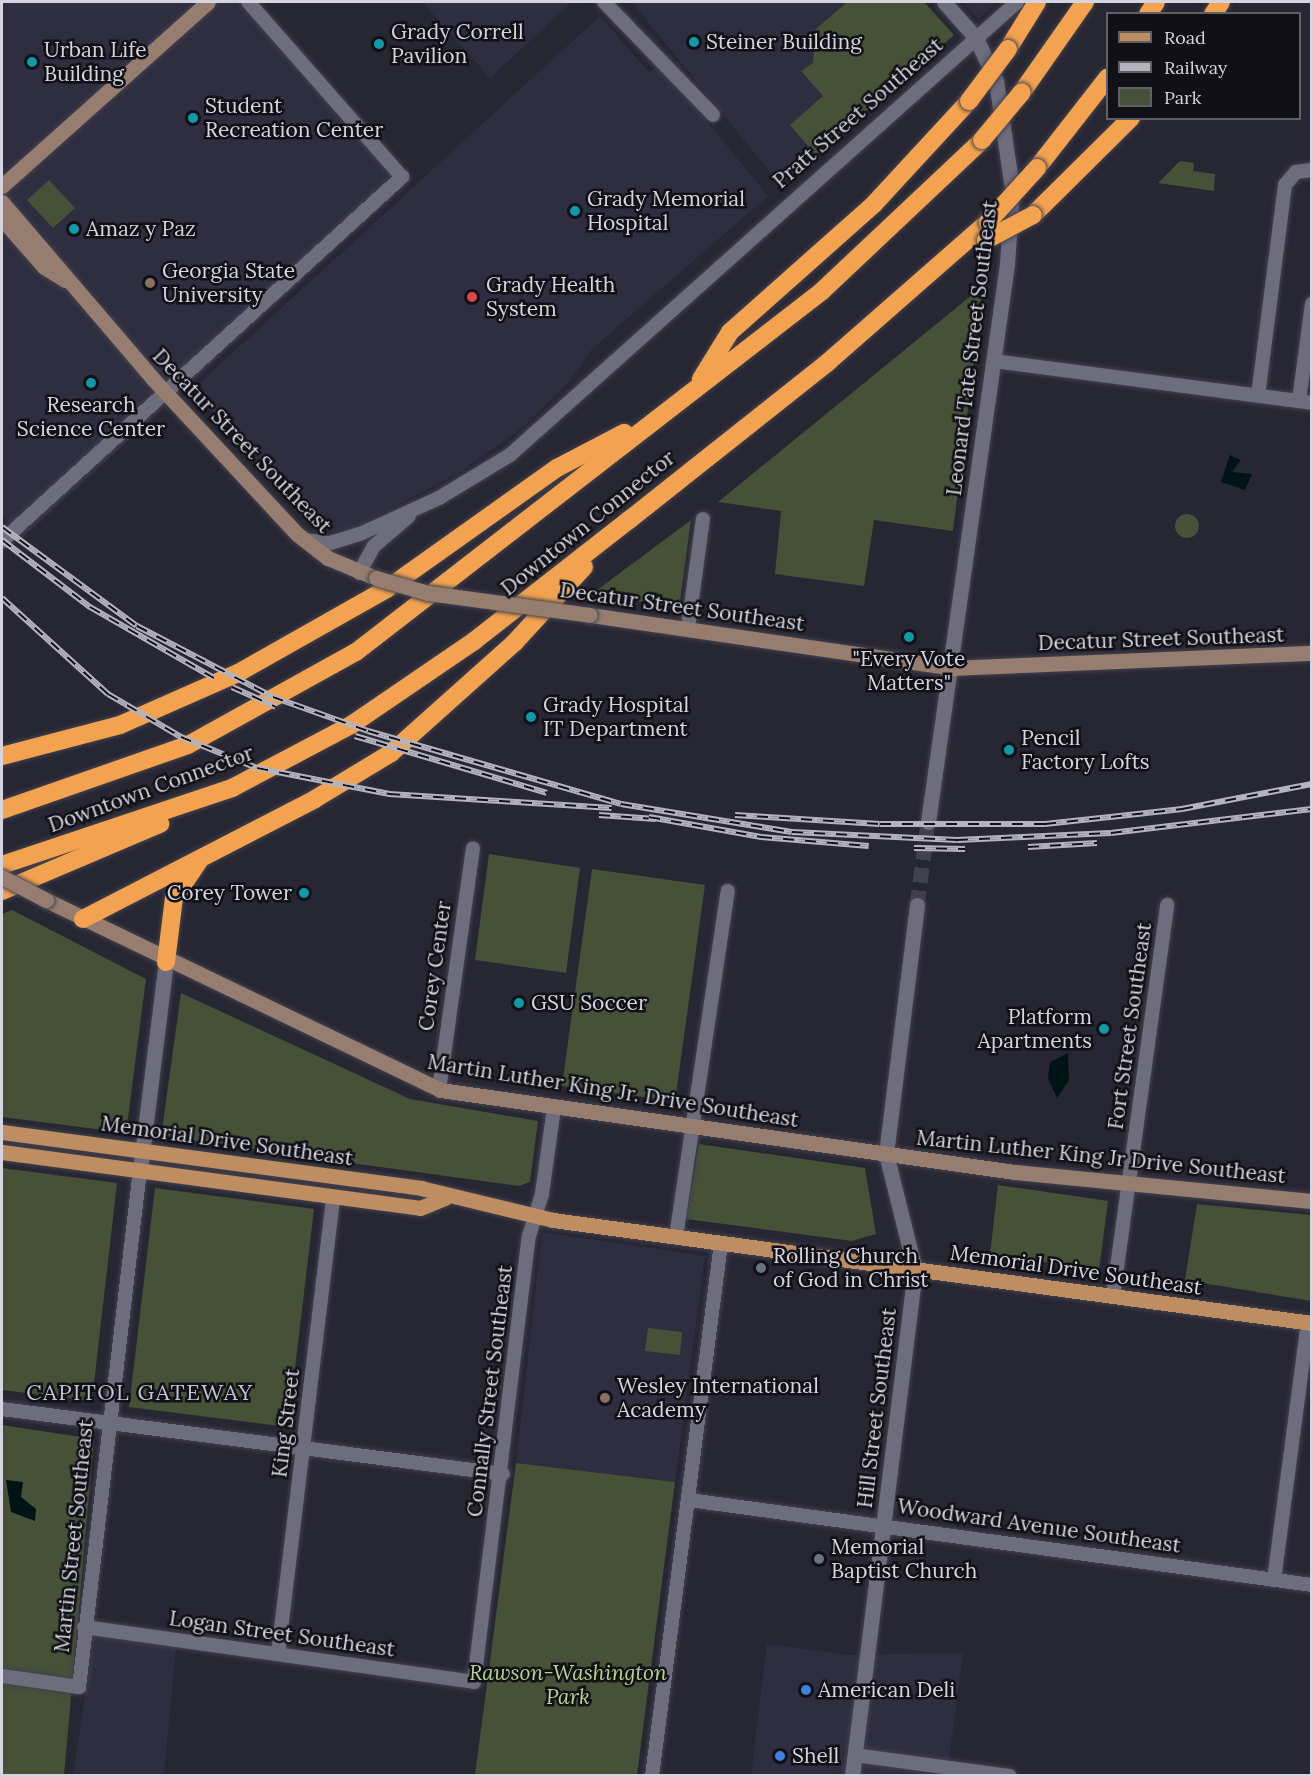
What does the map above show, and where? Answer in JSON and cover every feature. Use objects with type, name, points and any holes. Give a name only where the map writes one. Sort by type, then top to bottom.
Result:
[{"type":"highway","points":[[696,388],[730,332],[874,204],[969,101],[1008,49],[1037,2]]},
{"type":"highway","name":"Downtown Connector","points":[[2,810],[144,762],[230,725],[356,652],[881,241],[982,140],[1022,92],[1085,2]]},
{"type":"highway","name":"Downtown Connector","points":[[2,865],[232,788],[334,735],[413,684],[629,520],[987,231],[1106,78]]},
{"type":"highway","points":[[987,231],[1033,215],[1129,120]]},
{"type":"highway","points":[[2,756],[120,725],[238,673],[424,565],[557,468],[663,413]]},
{"type":"highway","points":[[83,919],[358,776],[398,747],[515,642],[629,520]]},
{"type":"highway","points":[[2,798],[144,762]]},
{"type":"highway","points":[[2,891],[232,788]]},
{"type":"highway","points":[[166,962],[174,898],[204,855]]},
{"type":"main road","points":[[2,186],[208,2]]},
{"type":"main road","name":"Decatur Street Southeast","points":[[2,202],[53,257],[64,280]]},
{"type":"main road","name":"Decatur Street Southeast","points":[[2,219],[44,267],[64,280],[304,540],[359,573],[429,593],[688,628],[952,668],[1311,653]]},
{"type":"main road","points":[[2,877],[83,919]]},
{"type":"main road","name":"Martin Luther King Jr. Drive Southeast","points":[[83,919],[166,962],[439,1090],[886,1154]]},
{"type":"main road","name":"Memorial Drive Southeast","points":[[2,1132],[421,1188],[445,1198],[676,1237],[1310,1322]]},
{"type":"main road","name":"Memorial Drive Southeast","points":[[2,1152],[420,1208],[445,1198]]},
{"type":"main road","name":"Martin Luther King Jr Drive Southeast","points":[[886,1154],[1130,1184],[1311,1201]]},
{"type":"street","points":[[2,542],[168,393],[402,177],[248,2]]},
{"type":"street","points":[[604,2],[713,115]]},
{"type":"street","name":"Leonard Tate Street Southeast","points":[[944,2],[976,38],[1001,99],[1012,171],[1011,223],[952,668]]},
{"type":"street","name":"Pratt Street Southeast","points":[[304,540],[341,542],[420,507],[481,476],[540,432],[598,370],[1017,2]]},
{"type":"street","points":[[1258,396],[1285,185],[1293,174],[1311,170]]},
{"type":"street","points":[[994,361],[1305,402],[1311,304]]},
{"type":"street","points":[[359,573],[374,546],[420,507]]},
{"type":"street","points":[[688,628],[704,519]]},
{"type":"street","points":[[928,822],[952,668]]},
{"type":"street","name":"Corey Center","points":[[439,1090],[473,848]]},
{"type":"street","points":[[676,1237],[728,891]]},
{"type":"street","name":"Hill Street Southeast","points":[[852,1776],[885,1527],[915,1270],[886,1154],[917,905]]},
{"type":"street","name":"Fort Street Southeast","points":[[1113,1296],[1167,905]]},
{"type":"street","name":"Martin Street Southeast","points":[[2,1676],[79,1687],[108,1423],[166,962]]},
{"type":"street","name":"Connally Street Southeast","points":[[474,1682],[503,1474],[535,1215],[554,1107]]},
{"type":"street","name":"King Street","points":[[278,1654],[305,1448],[333,1197]]},
{"type":"street","points":[[652,1776],[721,1243]]},
{"type":"street","points":[[1274,1580],[1310,1322]]},
{"type":"street","points":[[2,1409],[503,1474]]},
{"type":"street","name":"Woodward Avenue Southeast","points":[[689,1500],[1311,1585]]},
{"type":"street","name":"Logan Street Southeast","points":[[84,1627],[474,1682]]},
{"type":"street","points":[[855,1755],[1010,1776]]},
{"type":"shaded area","name":"Georgia State University","points":[[2,2],[241,2],[406,183],[23,538],[2,516]]},
{"type":"shaded area","points":[[422,2],[572,2],[490,78]]},
{"type":"shaded area","points":[[632,2],[924,2],[954,35],[781,186]]},
{"type":"shaded area","points":[[962,2],[997,2],[978,19]]},
{"type":"shaded area","name":"Grady Health System","points":[[600,16],[649,72],[660,64],[768,196],[592,349],[570,381],[522,428],[460,472],[361,524],[334,532],[314,528],[193,389]]},
{"type":"shaded area","points":[[1230,455],[1241,460],[1232,472],[1252,474],[1245,490],[1221,482]]},
{"type":"shaded area","points":[[1068,1053],[1069,1080],[1057,1098],[1048,1078],[1050,1062]]},
{"type":"shaded area","name":"Wesley International Academy","points":[[542,1232],[705,1256],[675,1482],[516,1463]]},
{"type":"shaded area","points":[[6,1480],[23,1482],[21,1497],[36,1509],[35,1521],[11,1512]]},
{"type":"shaded area","points":[[94,1636],[176,1647],[164,1775],[73,1775]]},
{"type":"shaded area","points":[[767,1644],[848,1655],[963,1653],[948,1767],[1010,1776],[751,1776]]},
{"type":"green space","points":[[847,2],[924,2],[954,35],[816,155],[790,125],[823,96],[801,71],[813,63],[815,30]]},
{"type":"green space","points":[[1180,161],[1194,163],[1193,171],[1215,174],[1214,191],[1158,183]]},
{"type":"green space","points":[[49,180],[75,208],[53,228],[27,200]]},
{"type":"green space","points":[[983,286],[953,531],[874,520],[864,586],[775,574],[781,511],[718,502]]},
{"type":"green space","points":[[1187,514],[1196,517],[1199,526],[1196,535],[1187,538],[1178,535],[1175,526],[1178,517]]},
{"type":"green space","points":[[691,520],[679,609],[593,593]]},
{"type":"green space","points":[[489,854],[580,868],[566,973],[475,960]]},
{"type":"green space","points":[[592,869],[705,885],[675,1101],[562,1086]]},
{"type":"green space","points":[[12,910],[146,979],[126,1133],[2,1117],[2,914]]},
{"type":"green space","points":[[181,993],[410,1099],[538,1121],[530,1182],[519,1186],[161,1137]]},
{"type":"green space","points":[[699,1144],[865,1168],[876,1234],[852,1241],[686,1219]]},
{"type":"green space","points":[[2,1168],[117,1183],[92,1401],[2,1390]]},
{"type":"green space","points":[[998,1185],[1108,1201],[1099,1270],[990,1254]]},
{"type":"green space","points":[[155,1188],[314,1209],[288,1427],[129,1407]]},
{"type":"green space","points":[[1197,1204],[1311,1215],[1311,1301],[1185,1280]]},
{"type":"green space","points":[[648,1328],[682,1332],[680,1355],[645,1351]]},
{"type":"green space","points":[[2,1425],[94,1439],[64,1775],[2,1776]]},
{"type":"green space","name":"Rawson-Washington Park","points":[[516,1463],[675,1482],[637,1775],[475,1775]]},
{"type":"tunnel","points":[[917,905],[928,822]]},
{"type":"railway","points":[[2,527],[137,626],[273,697],[368,731],[621,804],[792,832],[957,840],[1111,833],[1312,809]]},
{"type":"railway","points":[[2,540],[90,607],[214,678]]},
{"type":"railway","points":[[2,598],[108,694],[181,737],[257,768],[389,794],[612,808]]},
{"type":"railway","points":[[232,687],[276,707]]},
{"type":"railway","points":[[355,736],[547,793]]},
{"type":"railway","points":[[735,815],[880,824],[1045,824],[1182,809],[1312,784]]},
{"type":"railway","points":[[599,815],[656,819]]},
{"type":"railway","points":[[649,817],[761,837],[869,846]]},
{"type":"railway","points":[[1028,847],[1097,843]]},
{"type":"railway","points":[[914,848],[965,849]]},
{"type":"place","name":"Steiner Building","points":[[694,42]]},
{"type":"place","name":"Grady Correll Pavilion","points":[[379,44]]},
{"type":"place","name":"Urban Life Building","points":[[32,62]]},
{"type":"place","name":"Student Recreation Center","points":[[193,118]]},
{"type":"place","name":"Grady Memorial Hospital","points":[[575,211]]},
{"type":"place","name":"Amaz y Paz","points":[[74,229]]},
{"type":"place","name":"Georgia State University","points":[[150,283]]},
{"type":"place","name":"Grady Health System","points":[[472,297]]},
{"type":"place","name":"Research Science Center","points":[[91,383]]},
{"type":"place","name":"\"Every Vote Matters\"","points":[[909,637]]},
{"type":"place","name":"Grady Hospital IT Department","points":[[531,717]]},
{"type":"place","name":"Pencil Factory Lofts","points":[[1009,750]]},
{"type":"place","name":"Corey Tower","points":[[304,893]]},
{"type":"place","name":"GSU Soccer","points":[[519,1003]]},
{"type":"place","name":"Platform Apartments","points":[[1104,1029]]},
{"type":"place","name":"Rolling Church of God in Christ","points":[[761,1268]]},
{"type":"place","name":"Wesley International Academy","points":[[605,1398]]},
{"type":"place","name":"Memorial Baptist Church","points":[[819,1559]]},
{"type":"place","name":"American Deli","points":[[806,1690]]},
{"type":"place","name":"Shell","points":[[780,1756]]},
{"type":"district","name":"CAPITOL GATEWAY","points":[[140,1393]]}]
